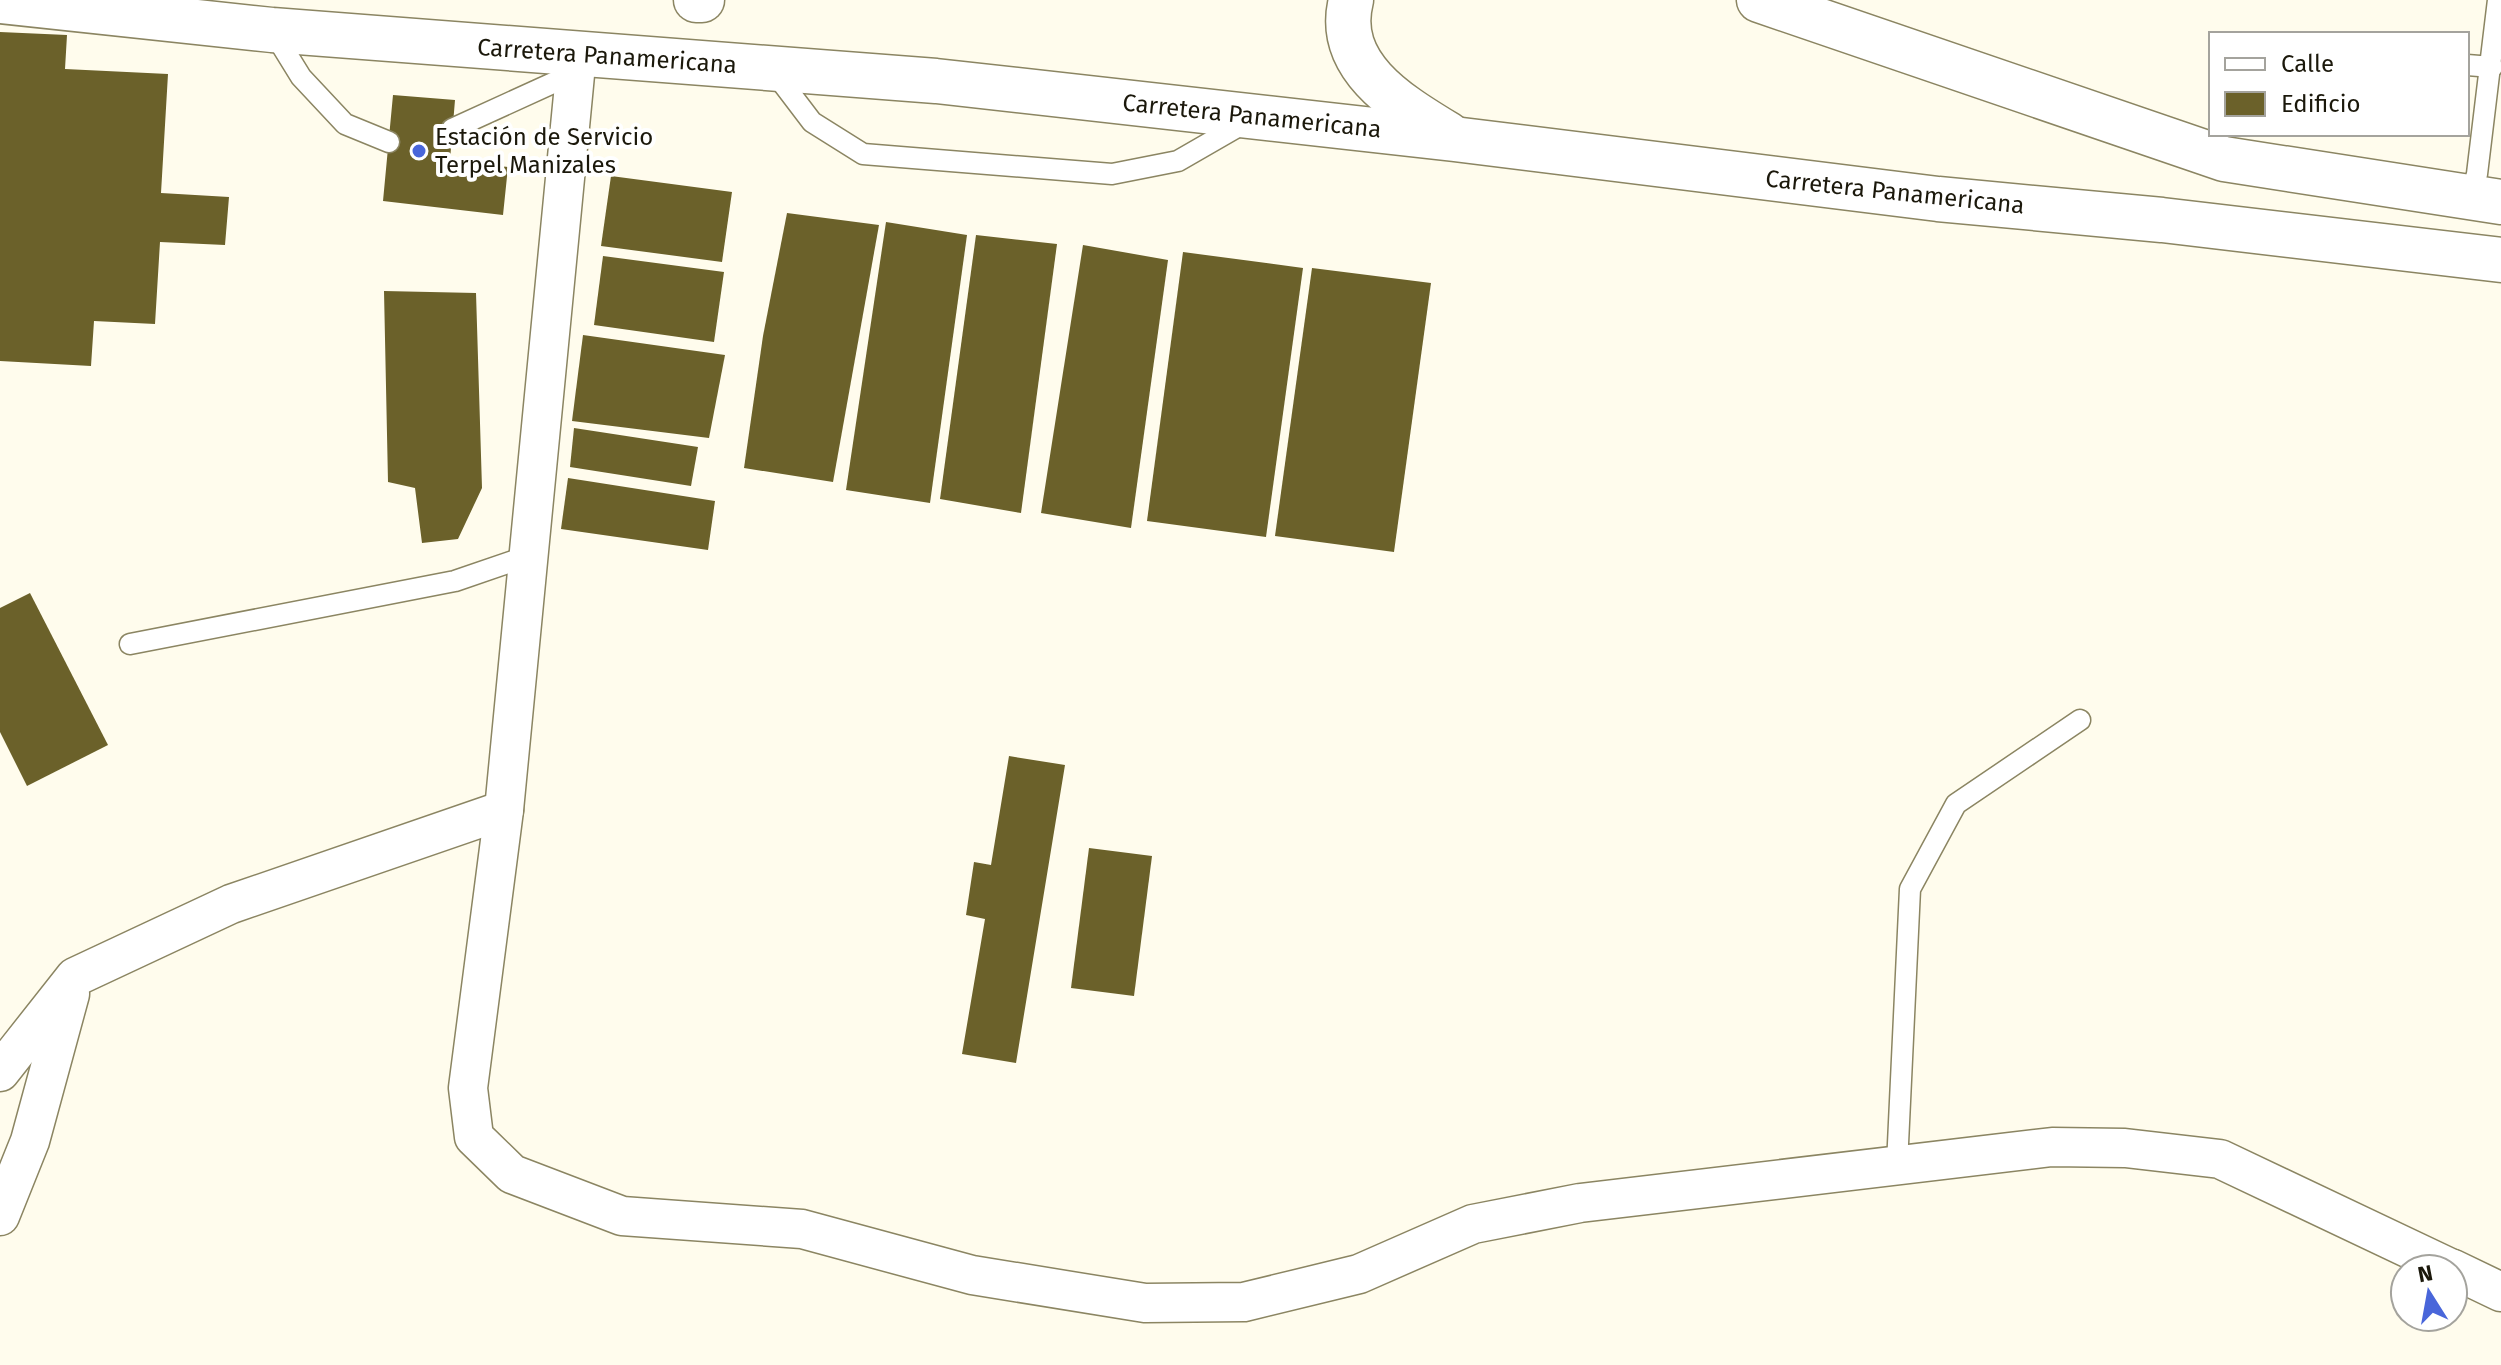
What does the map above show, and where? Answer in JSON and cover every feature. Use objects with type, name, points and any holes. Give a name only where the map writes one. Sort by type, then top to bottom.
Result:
[{"type":"highway","points":[[696,0],[702,0]]},
{"type":"highway","points":[[1351,0],[1347,16],[1352,44],[1365,73],[1396,100],[1454,139]]},
{"type":"highway","points":[[1759,0],[2224,159],[2486,200]]},
{"type":"highway","name":"Carretera Panamericana","points":[[0,1],[577,63],[772,69],[936,81],[1454,139],[1922,197],[2162,220],[2501,260]]},
{"type":"street","points":[[577,63],[504,810],[468,1088],[474,1137],[512,1174],[622,1216],[802,1229],[972,1275],[1145,1303],[1244,1302],[1359,1274],[1473,1224],[1580,1203],[2052,1147],[2125,1148],[2220,1159],[2419,1253]]},
{"type":"street","points":[[0,1072],[75,977],[231,904],[504,810]]},
{"type":"street","points":[[0,1216],[30,1141],[75,977]]},
{"type":"street","points":[[2469,1277],[2501,1292]]},
{"type":"lane","points":[[2486,200],[2498,0]]},
{"type":"lane","points":[[272,30],[301,77],[345,124],[389,142]]},
{"type":"lane","points":[[452,129],[577,63]]},
{"type":"lane","points":[[2469,65],[2492,67]]},
{"type":"lane","points":[[772,69],[812,122],[863,154],[1112,174],[1178,161],[1254,117]]},
{"type":"lane","points":[[130,644],[455,581],[528,556]]},
{"type":"lane","points":[[1897,1165],[1910,889],[1956,804],[2080,720]]},
{"type":"building","points":[[0,32],[67,35],[65,69],[168,74],[161,193],[229,197],[225,245],[160,242],[155,324],[94,321],[91,366],[0,361]]},
{"type":"building","name":"Estación de Servicio Terpel Manizales","points":[[393,95],[455,100],[450,160],[508,167],[503,215],[383,201]]},
{"type":"building","points":[[611,176],[732,192],[722,262],[601,246]]},
{"type":"building","points":[[787,213],[879,225],[833,482],[744,468],[763,336]]},
{"type":"building","points":[[886,222],[967,235],[930,503],[846,490]]},
{"type":"building","points":[[976,235],[1057,244],[1021,513],[940,499]]},
{"type":"building","points":[[1083,245],[1168,260],[1131,528],[1041,513]]},
{"type":"building","points":[[1183,252],[1303,268],[1266,537],[1147,521]]},
{"type":"building","points":[[603,256],[724,272],[714,342],[594,325]]},
{"type":"building","points":[[1312,268],[1431,283],[1394,552],[1275,536]]},
{"type":"building","points":[[384,291],[476,293],[482,488],[458,539],[422,543],[415,488],[388,482]]},
{"type":"building","points":[[583,335],[725,355],[709,438],[572,421]]},
{"type":"building","points":[[574,428],[698,447],[691,486],[570,467]]},
{"type":"building","points":[[568,478],[715,501],[708,550],[561,529]]},
{"type":"building","points":[[30,593],[108,745],[27,786],[0,732],[0,608]]},
{"type":"building","points":[[1009,756],[1065,765],[1016,1063],[962,1054],[985,919],[966,915],[974,862],[991,865]]},
{"type":"building","points":[[1089,848],[1152,856],[1134,996],[1071,988]]},
{"type":"place","name":"Estación de Servicio Terpel Manizales","points":[[419,151]]}]
